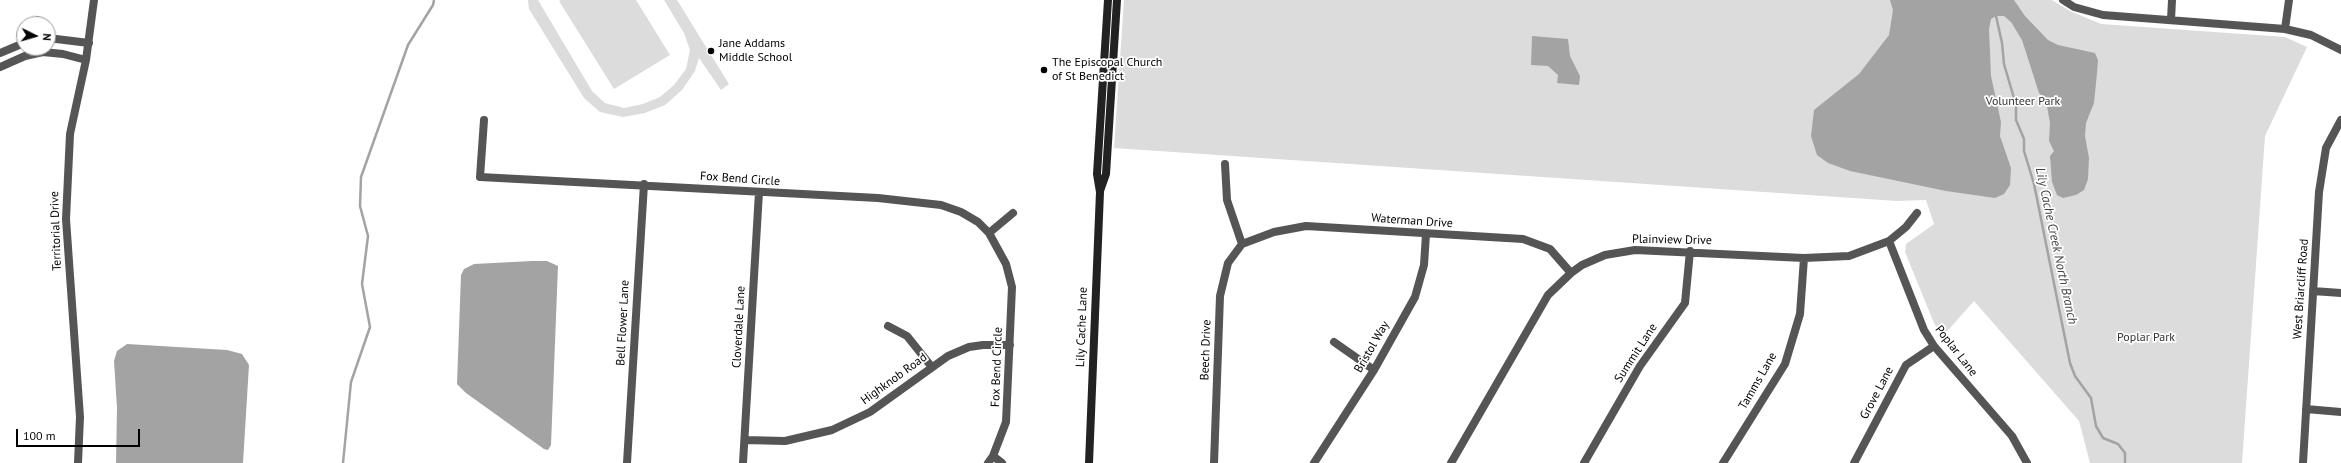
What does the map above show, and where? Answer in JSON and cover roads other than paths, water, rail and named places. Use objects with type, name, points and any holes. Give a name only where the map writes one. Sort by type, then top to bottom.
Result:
[{"type":"street","name":"Territorial Drive","points":[[78,463],[80,417],[66,219],[70,134],[86,60],[94,0]]},
{"type":"street","name":"Lily Cache Lane","points":[[1089,463],[1100,192],[1097,174],[1108,0]]},
{"type":"street","name":"Lily Cache Lane","points":[[1100,192],[1106,174],[1117,0]]},
{"type":"street","points":[[2063,0],[2074,7],[2094,14],[2285,28],[2311,35],[2341,50]]},
{"type":"street","points":[[2170,20],[2172,0]]},
{"type":"street","points":[[2285,28],[2289,0]]},
{"type":"street","points":[[56,39],[89,43]]},
{"type":"street","points":[[0,53],[16,46]]},
{"type":"street","points":[[0,67],[25,56],[43,52],[86,60]]},
{"type":"street","name":"Fox Bend Circle","points":[[484,120],[480,177],[644,184],[931,203],[961,212],[978,222],[989,233],[1006,264],[1010,278],[1010,345],[1006,422],[991,460],[1002,463]]},
{"type":"street","name":"West Briarcliff Road","points":[[2303,463],[2322,163],[2333,134],[2341,120]]},
{"type":"street","points":[[1225,164],[1227,200],[1242,244]]},
{"type":"street","name":"Bell Flower Lane","points":[[627,463],[644,184]]},
{"type":"street","name":"Cloverdale Lane","points":[[743,463],[759,192]]},
{"type":"street","points":[[989,233],[1013,212]]},
{"type":"street","name":"Plainview Drive","points":[[1451,463],[1548,295],[1571,273],[1605,255],[1635,250],[1690,251],[1804,258],[1849,256],[1889,241],[1906,227],[1917,213]]},
{"type":"street","name":"Waterman Drive","points":[[1242,244],[1274,232],[1306,226],[1523,239],[1533,241],[1550,249],[1571,273]]},
{"type":"street","name":"Bristol Way","points":[[1314,463],[1374,370],[1416,297],[1424,265],[1426,234]]},
{"type":"street","name":"Poplar Lane","points":[[1889,241],[1924,330],[1934,346],[2012,436],[2028,463]]},
{"type":"street","name":"Beech Drive","points":[[1214,463],[1220,296],[1228,263],[1242,244]]},
{"type":"street","name":"Summit Lane","points":[[1584,463],[1640,366],[1685,303],[1690,251]]},
{"type":"street","name":"Tamms Lane","points":[[1723,463],[1785,364],[1800,314],[1804,258]]},
{"type":"street","points":[[2313,291],[2341,293]]},
{"type":"street","points":[[888,326],[907,336],[931,366]]},
{"type":"street","points":[[1334,342],[1374,370]]},
{"type":"street","name":"Highknob Road","points":[[745,440],[785,440],[832,430],[870,412],[931,366],[969,347],[983,345],[1010,345]]},
{"type":"street","name":"Grove Lane","points":[[1854,463],[1906,364],[1934,346]]},
{"type":"street","points":[[2306,409],[2341,412]]},
{"type":"waterway","points":[[343,463],[351,382],[370,327],[362,284],[368,236],[360,206],[361,177],[408,45],[433,5],[434,0]]},
{"type":"waterway","name":"Lily Cache Creek North Branch","points":[[1996,16],[2002,43],[2004,64],[2016,105],[2016,120],[2024,139],[2024,151],[2034,184],[2070,363],[2075,376],[2091,398],[2096,426],[2103,438],[2118,444],[2125,453],[2125,463]]},
{"type":"place","name":"Jane Addams Middle School","points":[[711,51]]},
{"type":"place","name":"The Episcopal Church of St Benedict","points":[[1044,70]]},
{"type":"park label","name":"Volunteer Park","points":[[2023,102]]},
{"type":"park label","name":"Poplar Park","points":[[2146,338]]}]
